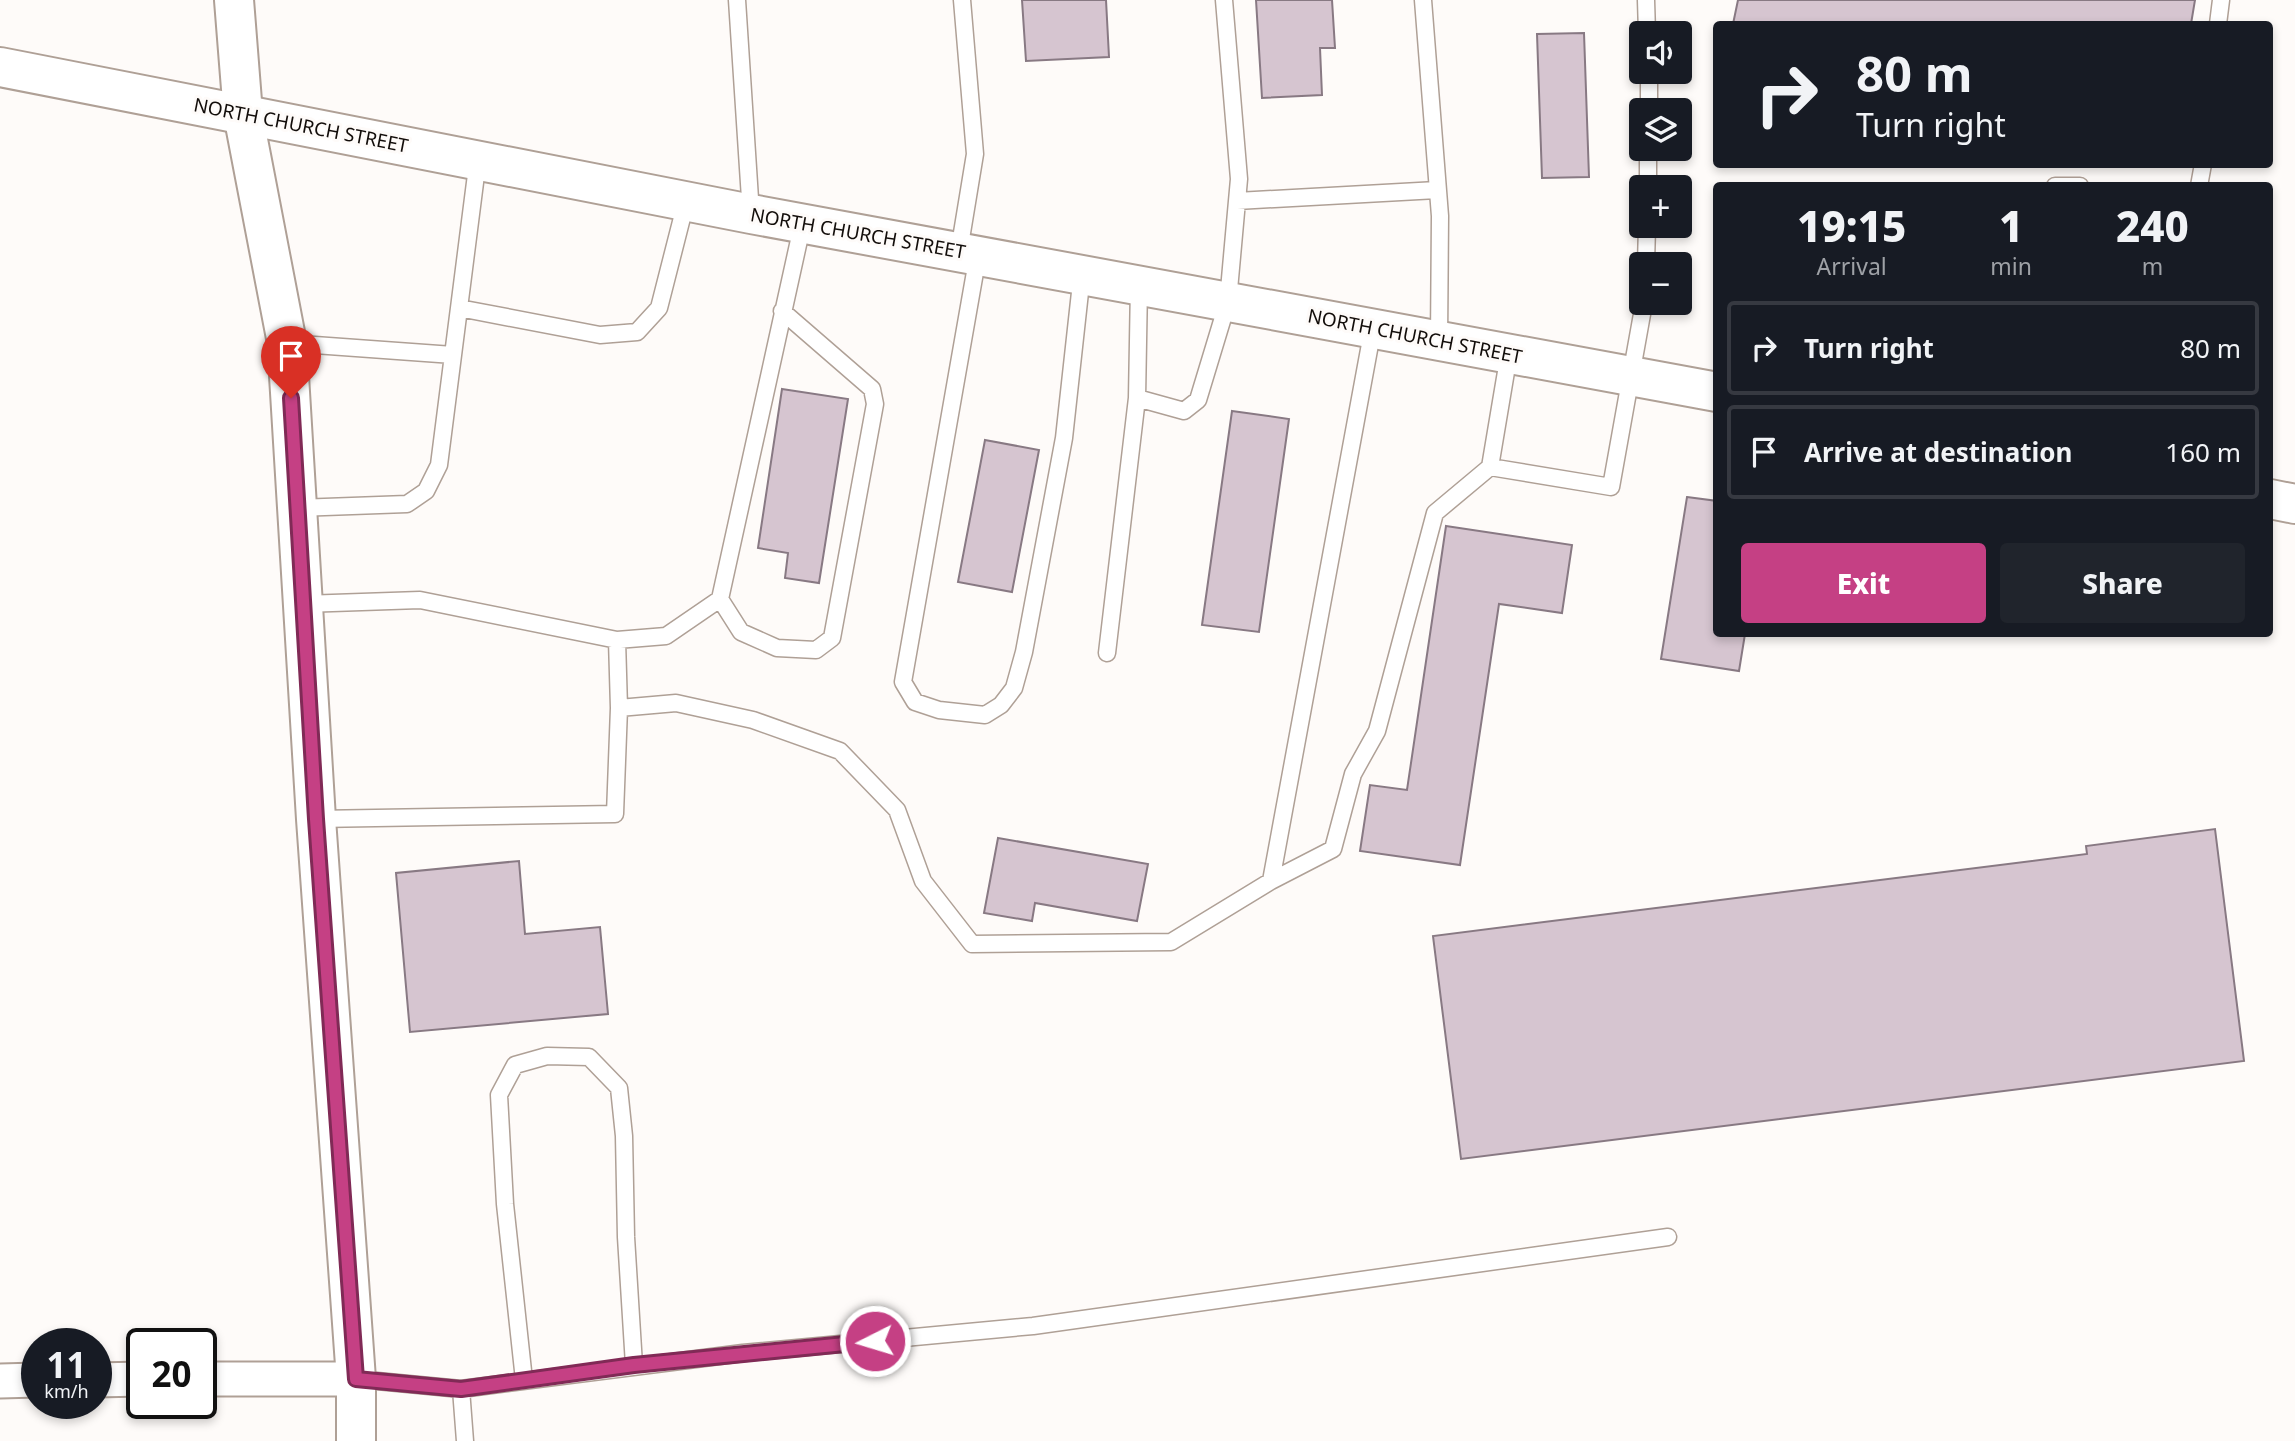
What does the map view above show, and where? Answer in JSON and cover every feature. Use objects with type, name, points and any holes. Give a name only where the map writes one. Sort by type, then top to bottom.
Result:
[{"type":"main road","points":[[234,0],[243,114],[287,343],[316,819],[356,1379],[356,1441]]},
{"type":"main road","name":"NORTH CHURCH STREET","points":[[0,67],[751,214],[1713,391]]},
{"type":"main road","points":[[2273,500],[2295,504]]},
{"type":"street","points":[[217,1379],[356,1379]]},
{"type":"street","points":[[0,1381],[21,1380]]},
{"type":"lane","points":[[737,0],[751,214]]},
{"type":"lane","points":[[962,0],[975,154],[969,253],[903,682],[915,702],[939,710],[985,715],[1001,705],[1014,688],[1024,652],[1064,439],[1082,274]]},
{"type":"lane","points":[[1137,398],[1184,411],[1198,400],[1228,301],[1239,179],[1224,0]]},
{"type":"lane","points":[[1423,0],[1440,216],[1439,341]]},
{"type":"lane","points":[[1646,0],[1647,21]]},
{"type":"lane","points":[[2218,21],[2221,0]]},
{"type":"lane","points":[[297,508],[407,504],[426,491],[439,465],[478,159]]},
{"type":"lane","points":[[1237,201],[1437,190]]},
{"type":"lane","points":[[459,308],[600,335],[637,332],[659,308],[687,200]]},
{"type":"lane","points":[[303,604],[420,600],[617,640],[666,636],[720,599],[803,222]]},
{"type":"lane","points":[[1107,653],[1137,398],[1139,285]]},
{"type":"lane","points":[[720,599],[741,632],[777,648],[816,650],[832,638],[875,404],[872,389],[782,311]]},
{"type":"lane","points":[[1490,467],[1611,487],[1642,315]]},
{"type":"lane","points":[[1271,881],[1373,328]]},
{"type":"lane","points":[[287,343],[453,355]]},
{"type":"lane","points":[[619,708],[676,704],[753,720],[840,751],[897,810],[923,881],[972,944],[1171,942],[1271,881],[1333,849],[1353,774],[1377,731],[1435,513],[1490,467],[1509,354]]},
{"type":"lane","points":[[316,819],[615,814],[619,708],[617,640]]},
{"type":"lane","points":[[524,1380],[505,1204],[499,1095],[515,1065],[547,1056],[589,1057],[619,1088],[624,1136],[626,1237],[634,1365]]},
{"type":"lane","points":[[356,1379],[461,1389],[634,1365],[1033,1326],[1668,1237]]},
{"type":"lane","points":[[461,1389],[465,1441]]},
{"type":"building","points":[[1022,0],[1106,0],[1109,57],[1026,61]]},
{"type":"building","points":[[1256,0],[1332,0],[1335,48],[1320,48],[1322,95],[1262,98]]},
{"type":"building","points":[[1738,0],[2195,0],[2192,21],[1734,21]]},
{"type":"building","points":[[1584,33],[1589,177],[1542,178],[1537,34]]},
{"type":"building","points":[[782,389],[848,399],[819,583],[785,578],[788,553],[758,548]]},
{"type":"building","points":[[1232,411],[1289,419],[1259,632],[1202,625]]},
{"type":"building","points":[[985,440],[1039,450],[1012,592],[958,582]]},
{"type":"building","points":[[1687,497],[1713,500],[1713,637],[1745,637],[1739,671],[1661,659]]},
{"type":"building","points":[[1446,526],[1572,545],[1562,613],[1499,604],[1460,865],[1360,851],[1370,785],[1407,790]]},
{"type":"building","points":[[2215,829],[2244,1061],[1461,1159],[1433,936],[2087,854],[2086,846]]},
{"type":"building","points":[[998,838],[1148,864],[1137,921],[1035,903],[1032,921],[984,913]]},
{"type":"building","points":[[519,861],[525,934],[600,927],[608,1014],[410,1032],[396,873]]},
{"type":"route","points":[[291,398],[316,819],[356,1379],[461,1389],[634,1365],[875,1341]]}]
